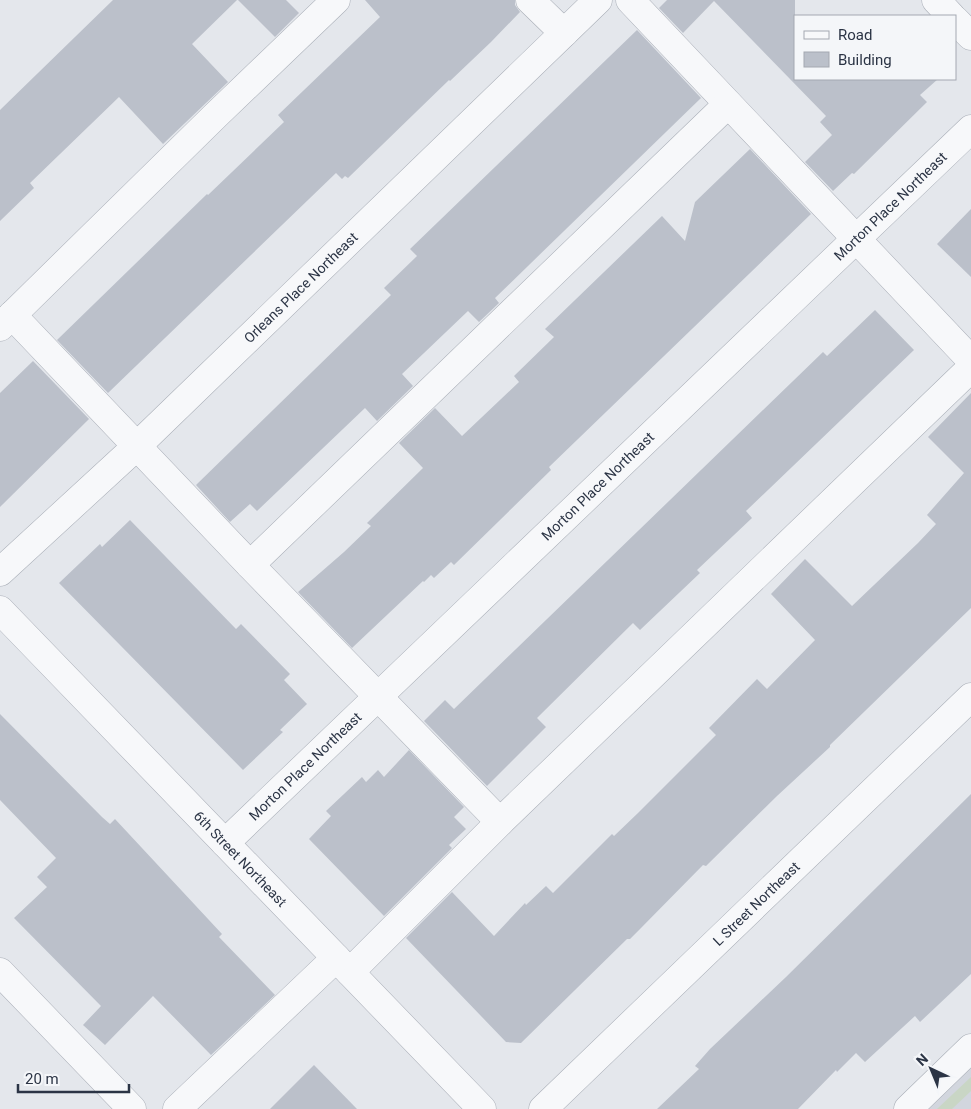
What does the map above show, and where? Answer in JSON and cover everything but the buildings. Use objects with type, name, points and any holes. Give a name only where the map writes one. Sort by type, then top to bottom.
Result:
[{"type":"street","points":[[336,0],[6,321],[137,446],[500,822]]},
{"type":"street","points":[[530,0],[564,33]]},
{"type":"street","name":"Orleans Place Northeast","points":[[0,572],[137,446],[598,0]]},
{"type":"street","points":[[630,0],[858,238],[971,360]]},
{"type":"street","points":[[936,0],[951,15]]},
{"type":"street","points":[[956,21],[971,36]]},
{"type":"street","points":[[250,565],[728,104]]},
{"type":"street","name":"Morton Place Northeast","points":[[225,843],[971,129]]},
{"type":"street","points":[[177,1109],[343,965],[500,822],[971,368]]},
{"type":"street","name":"6th Street Northeast","points":[[0,610],[482,1109]]},
{"type":"street","name":"L Street Northeast","points":[[543,1109],[971,697]]},
{"type":"street","points":[[0,972],[132,1109]]},
{"type":"street","points":[[908,1109],[971,1048]]},
{"type":"shaded area","points":[[971,1054],[971,1109],[914,1109]]},
{"type":"green space","points":[[971,1077],[971,1091],[952,1109],[937,1109]]}]
